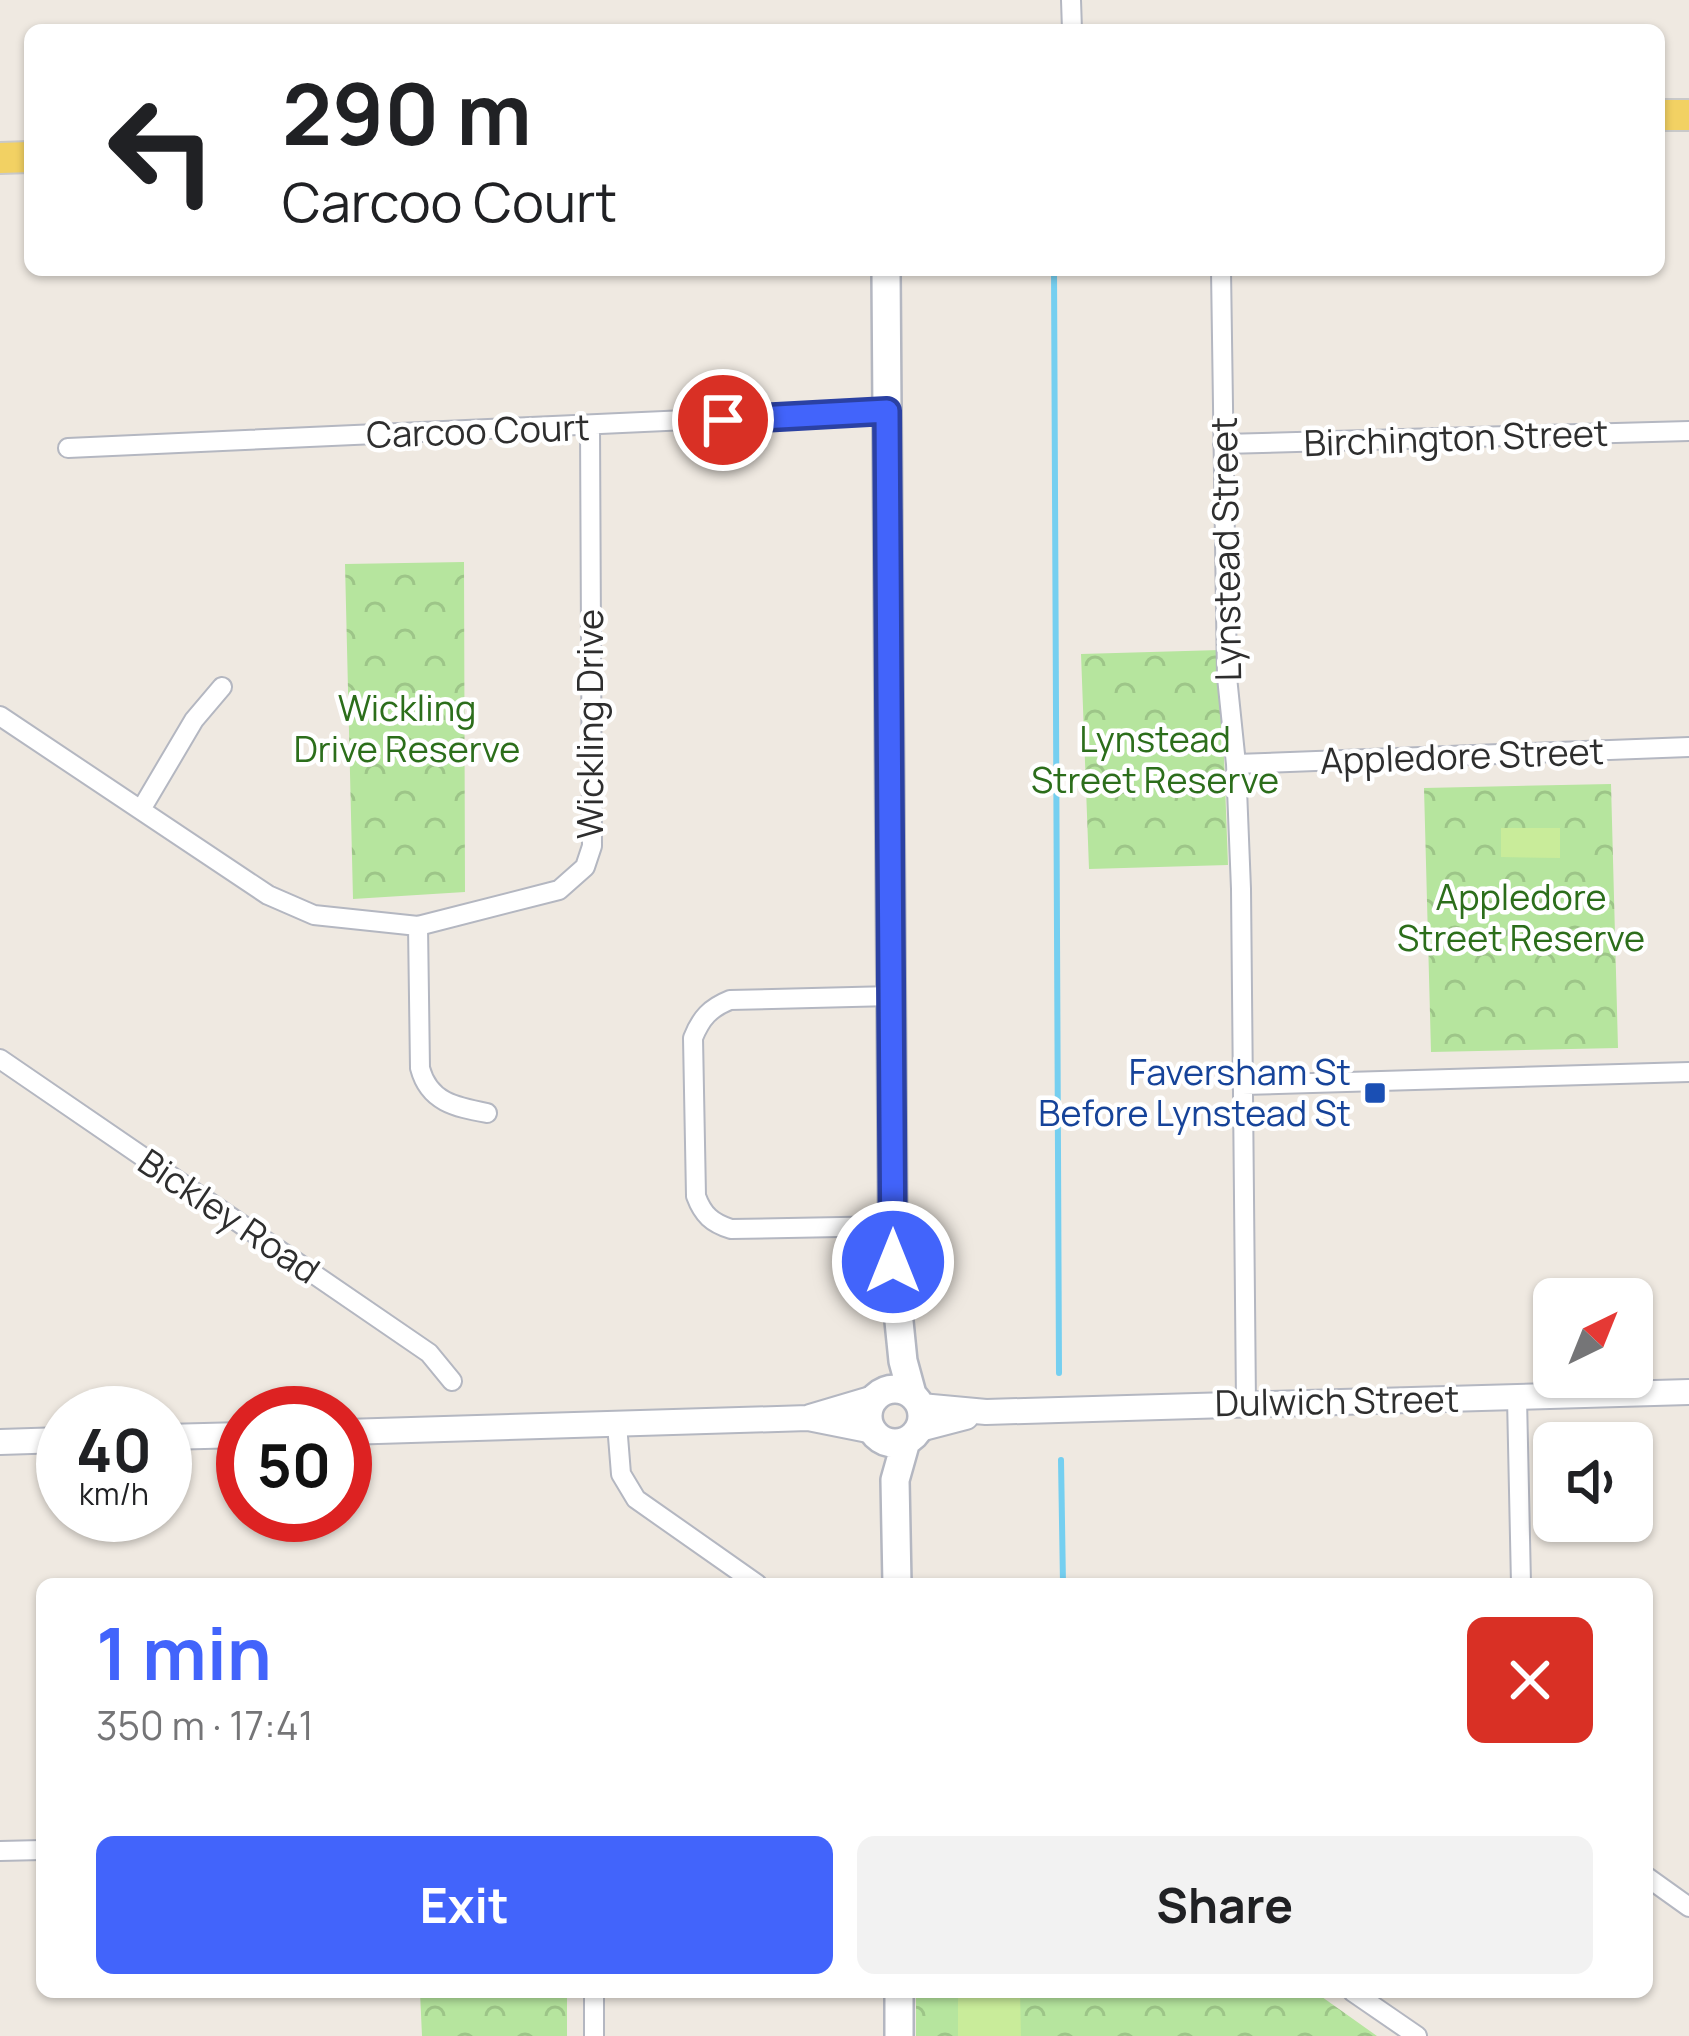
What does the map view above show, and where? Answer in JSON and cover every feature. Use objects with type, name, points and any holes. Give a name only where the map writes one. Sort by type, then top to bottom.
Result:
[{"type":"main road","points":[[886,276],[893,1262],[903,1361],[896,1480],[897,1578]]},
{"type":"main road","points":[[893,1262],[878,1395],[868,1414],[902,1423]]},
{"type":"main road","points":[[878,1395],[898,1388],[902,1423]]},
{"type":"main road","points":[[899,1998],[899,2036]]},
{"type":"street","name":"Lynstead Street","points":[[1221,276],[1227,677],[1236,764],[1246,1403]]},
{"type":"street","name":"Carcoo Court","points":[[68,448],[887,411]]},
{"type":"street","name":"Wickling Drive","points":[[0,716],[268,895],[314,915],[418,926],[559,890],[585,867],[592,846],[590,426]]},
{"type":"street","name":"Birchington Street","points":[[1222,444],[1689,431]]},
{"type":"street","points":[[142,808],[194,720],[222,687]]},
{"type":"street","name":"Appledore Street","points":[[1236,764],[1689,747]]},
{"type":"street","points":[[418,926],[420,1068],[425,1086],[452,1106],[487,1113]]},
{"type":"street","points":[[892,995],[730,1000],[700,1020],[693,1038],[696,1196],[701,1211],[730,1229],[893,1226]]},
{"type":"street","name":"Bickley Road","points":[[0,1059],[429,1353],[452,1381]]},
{"type":"street","points":[[1242,1085],[1689,1072]]},
{"type":"street","name":"Dulwich Street","points":[[372,1431],[808,1418],[902,1423],[986,1412],[1689,1392]]},
{"type":"street","name":"Dulwich Street","points":[[808,1418],[878,1395]]},
{"type":"street","points":[[1517,1398],[1522,1578]]},
{"type":"street","points":[[617,1424],[621,1474],[636,1499],[748,1578]]},
{"type":"street","points":[[0,1442],[36,1441]]},
{"type":"street","points":[[0,1851],[36,1850]]},
{"type":"street","points":[[1653,1881],[1689,1907]]},
{"type":"street","points":[[594,1998],[594,2036]]},
{"type":"street","points":[[1362,1998],[1417,2036]]},
{"type":"green space","name":"Wickling Drive Reserve","points":[[464,562],[465,892],[353,899],[345,564]]},
{"type":"green space","name":"Lynstead Street Reserve","points":[[1220,650],[1228,865],[1089,869],[1081,654]]},
{"type":"green space","name":"Appledore Street Reserve","points":[[1611,784],[1618,1048],[1431,1052],[1424,788]]},
{"type":"green space","points":[[1501,828],[1560,828],[1560,858],[1501,857]]},
{"type":"green space","points":[[420,1998],[567,1998],[567,2036],[422,2036]]},
{"type":"green space","points":[[916,1998],[1323,1998],[1377,2036],[916,2036]]},
{"type":"green space","points":[[958,1998],[1020,1998],[1021,2036],[958,2036]]},
{"type":"waterway","points":[[1054,276],[1059,1373]]},
{"type":"waterway","points":[[1061,1460],[1063,1578]]},
{"type":"place","name":"Faversham St Before Lynstead St","points":[[1375,1093]]},
{"type":"route","points":[[723,420],[887,411],[893,1262]]}]
